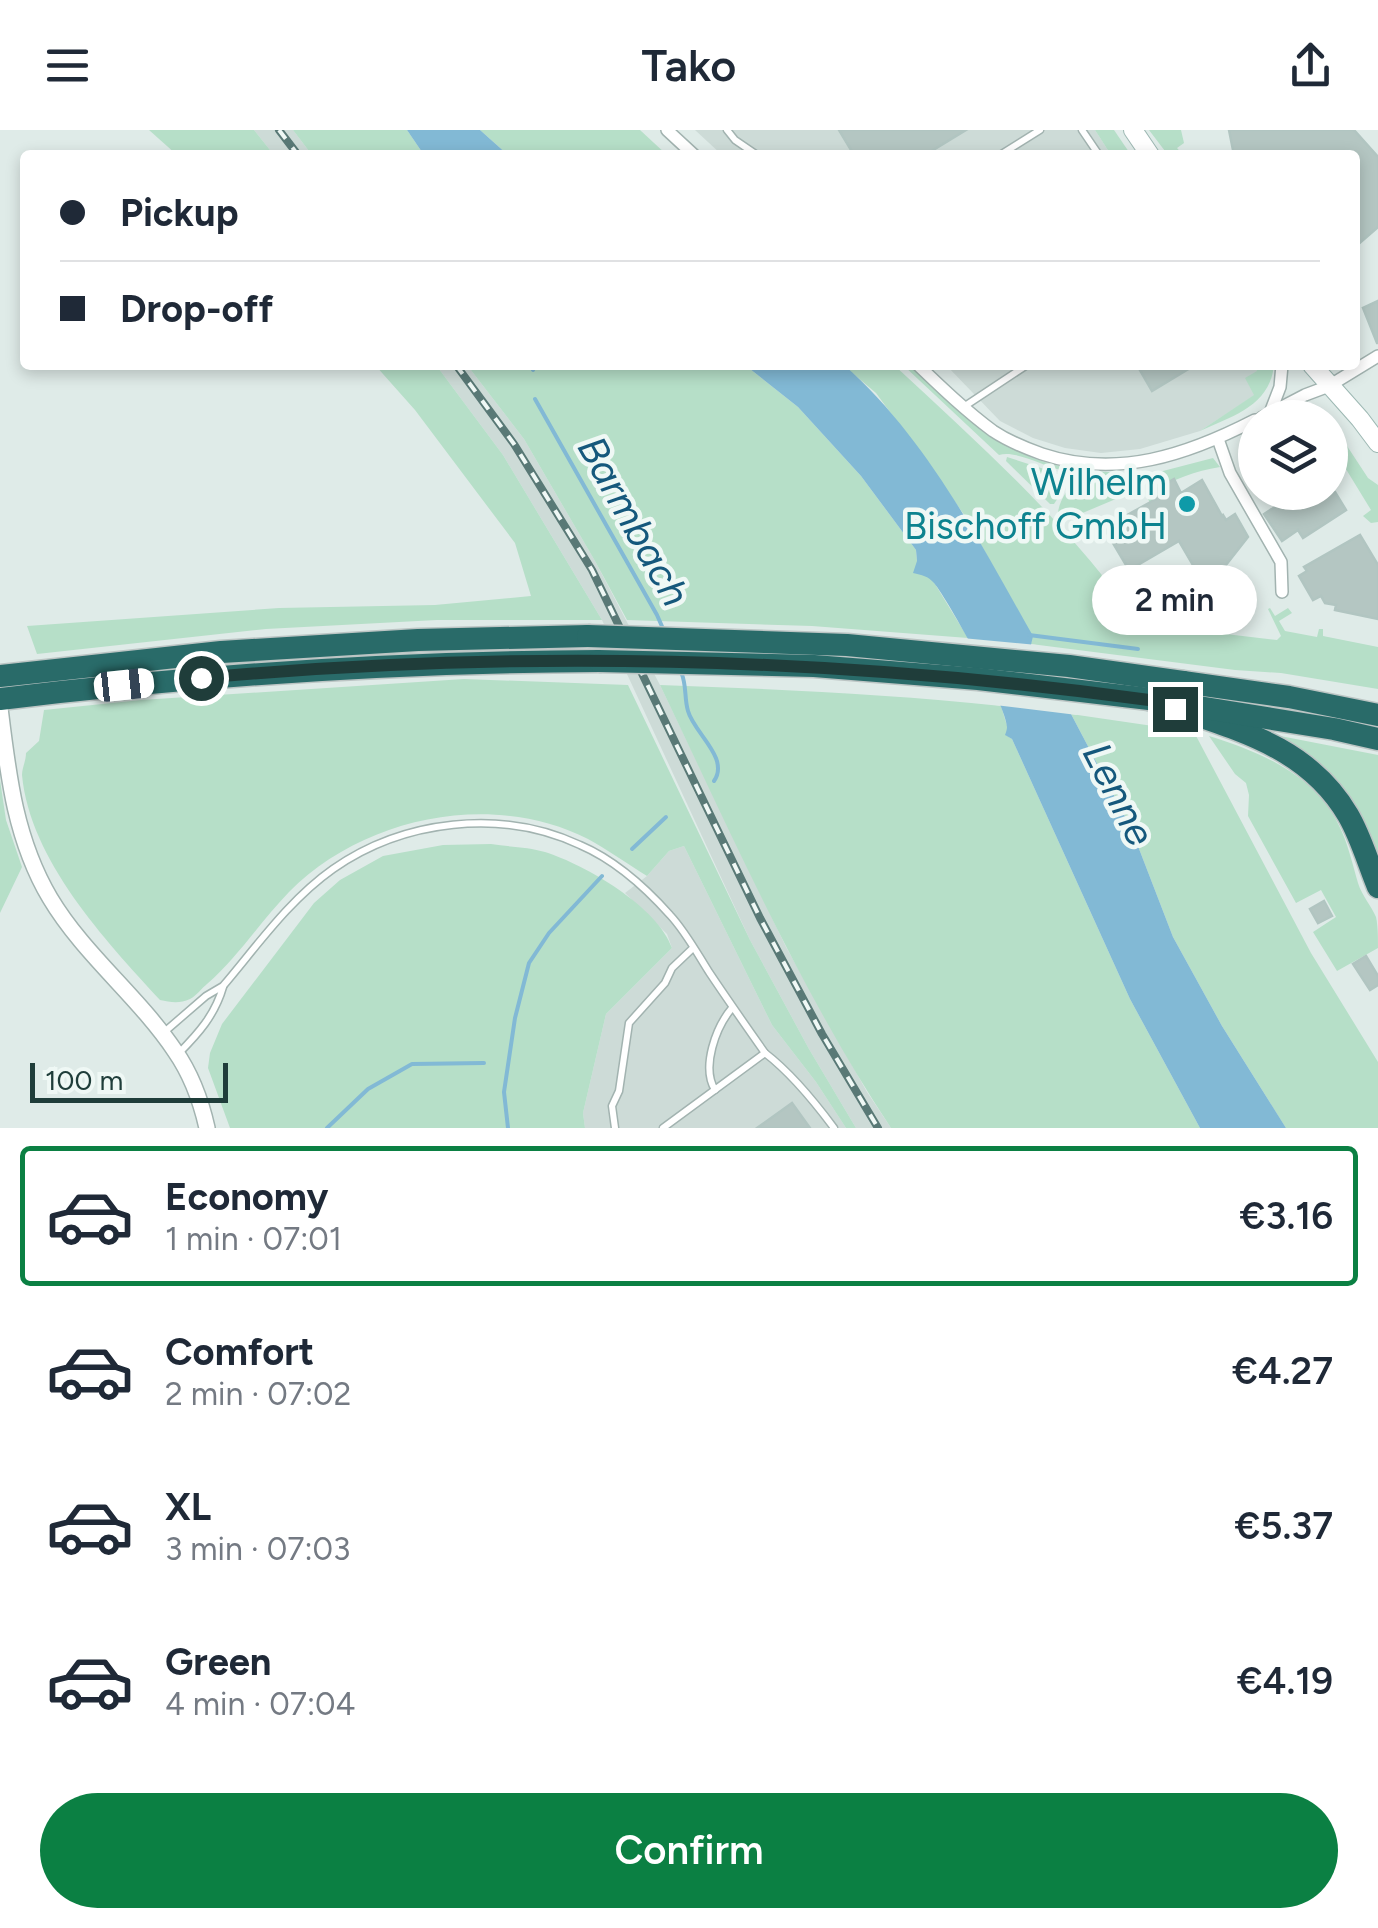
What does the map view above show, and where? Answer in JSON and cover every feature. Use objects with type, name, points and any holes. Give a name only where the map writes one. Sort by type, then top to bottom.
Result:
[{"type":"highway","points":[[0,676],[221,652],[418,640],[588,636],[847,645],[1069,666],[1271,694],[1378,715]]},
{"type":"highway","points":[[0,699],[258,673],[421,663],[598,661],[832,668],[1149,700],[1198,713],[1257,736],[1293,756],[1329,787],[1350,817],[1378,887]]},
{"type":"highway","points":[[1198,713],[1316,726],[1378,739]]},
{"type":"main road","points":[[1316,370],[1378,443]]},
{"type":"street","points":[[667,130],[689,150]]},
{"type":"street","points":[[923,370],[996,433],[1063,460],[1127,465],[1151,461],[1238,429]]},
{"type":"street","points":[[1272,400],[1280,387],[1282,370]]},
{"type":"street","points":[[1295,400],[1355,370]]},
{"type":"street","points":[[1218,439],[1230,472],[1280,562],[1282,592]]},
{"type":"street","points":[[0,708],[13,805],[39,877],[79,939],[178,1054],[208,1128]]},
{"type":"lane","points":[[727,130],[749,150]]},
{"type":"lane","points":[[1008,150],[1040,130]]},
{"type":"lane","points":[[964,407],[1020,370]]},
{"type":"lane","points":[[162,1034],[206,996],[224,986],[286,911],[334,869],[373,846],[407,833],[470,824],[506,825],[580,844],[626,873],[658,902],[674,919],[765,1054],[778,1063],[834,1128]]},
{"type":"lane","points":[[615,1128],[612,1106],[619,1091],[628,1023],[693,948]]},
{"type":"lane","points":[[178,1054],[207,1022],[224,986]]},
{"type":"lane","points":[[715,1090],[708,1079],[709,1068],[720,1022],[732,1008]]},
{"type":"lane","points":[[664,1128],[765,1054]]},
{"type":"shaded area","points":[[254,130],[293,130],[308,150],[270,150]]},
{"type":"shaded area","points":[[695,130],[1095,130],[1108,150],[717,150]]},
{"type":"shaded area","points":[[440,370],[471,370],[524,439],[595,561],[660,685],[786,947],[891,1128],[856,1128],[809,1049],[750,940],[602,620],[503,455]]},
{"type":"shaded area","points":[[951,370],[1257,370],[1255,395],[1238,400],[1238,406],[1200,431],[1140,449],[1101,453],[1033,438],[1000,421]]},
{"type":"shaded area","points":[[684,846],[772,1025],[846,1128],[585,1128],[583,1113],[606,1014],[672,948],[667,934],[625,893],[669,851]]},
{"type":"green space","points":[[149,130],[254,130],[270,150],[171,150]]},
{"type":"green space","points":[[293,130],[407,130],[421,150],[308,150]]},
{"type":"green space","points":[[480,130],[640,130],[662,150],[502,150]]},
{"type":"green space","points":[[1095,130],[1114,130],[1128,150],[1108,150]]},
{"type":"green space","points":[[1149,130],[1181,130],[1184,143],[1179,150],[1164,150]]},
{"type":"green space","points":[[379,370],[440,370],[503,455],[602,620],[437,620],[266,629],[37,654],[27,626],[279,608],[435,605],[531,596],[515,543],[415,410]]},
{"type":"green space","points":[[471,370],[751,370],[798,407],[861,476],[916,550],[917,561],[968,638],[812,626],[627,620],[524,439]]},
{"type":"green space","points":[[849,370],[899,370],[1051,517],[1135,619],[1277,640],[1281,636],[1268,609],[1275,616],[1288,608],[1292,613],[1279,621],[1285,631],[1317,637],[1319,629],[1323,629],[1323,636],[1378,647],[1378,689],[1281,673],[1031,644],[1032,636],[965,516],[876,393]]},
{"type":"green space","points":[[908,370],[914,370],[979,427],[1026,455],[1053,465],[1118,472],[1075,473],[1021,456],[999,455]]},
{"type":"green space","points":[[1256,370],[1273,370],[1258,400],[1246,400],[1254,395],[1245,378]]},
{"type":"green space","points":[[1238,406],[1238,413],[1200,431]]},
{"type":"green space","points":[[1348,447],[1368,478],[1378,485],[1378,522],[1371,523],[1363,516],[1371,510],[1348,472]]},
{"type":"green space","points":[[1007,457],[1069,477],[1069,481],[1054,504],[1050,504],[1006,461]]},
{"type":"green space","points":[[1213,458],[1220,467],[1185,476],[1152,492],[1178,541],[1173,543],[1136,478]]},
{"type":"green space","points":[[1081,478],[1123,479],[1130,493],[1066,520],[1058,512],[1061,502]]},
{"type":"green space","points":[[464,679],[628,685],[750,940],[856,1128],[846,1128],[772,1025],[684,846],[669,851],[647,876],[588,839],[551,824],[511,816],[471,814],[391,829],[353,845],[319,866],[289,892],[197,994],[175,1002],[160,1000],[94,925],[55,868],[28,807],[22,772],[26,753],[39,741],[44,710]]},
{"type":"green space","points":[[660,685],[831,692],[1001,706],[1006,735],[1012,739],[1130,999],[1200,1128],[891,1128],[796,966]]},
{"type":"green space","points":[[1071,714],[1194,732],[1311,953],[1378,1062],[1378,1128],[1286,1128],[1222,1026],[1173,937],[1131,828]]},
{"type":"green space","points":[[1255,731],[1378,755],[1378,866],[1361,826]]},
{"type":"green space","points":[[1209,736],[1287,769],[1304,781],[1332,812],[1360,888],[1376,917],[1378,948],[1337,971],[1313,932],[1336,917],[1321,890],[1296,903],[1248,816],[1246,783],[1235,774]]},
{"type":"green space","points":[[0,780],[6,820],[22,867],[0,913]]},
{"type":"green space","points":[[491,844],[545,852],[600,877],[652,918],[672,948],[606,1014],[583,1113],[585,1128],[230,1128],[208,1068],[210,1053],[222,1024],[314,903],[340,880],[383,856],[443,845]]},
{"type":"water","points":[[407,130],[480,130],[502,150],[421,150]]},
{"type":"water","points":[[751,370],[849,370],[926,458],[1033,636],[1031,645],[1131,828],[1173,937],[1222,1026],[1286,1128],[1200,1128],[1130,999],[1012,739],[1005,735],[1007,727],[998,699],[952,610],[934,583],[913,573],[916,550],[861,476],[798,407]]},
{"type":"pier","points":[[962,638],[1037,645],[1077,715],[995,705]]},
{"type":"building","points":[[839,130],[966,130],[933,150],[851,150]]},
{"type":"building","points":[[1229,130],[1354,130],[1378,157],[1378,227],[1360,243],[1360,150],[1233,150]]},
{"type":"building","points":[[1378,301],[1378,343],[1377,343],[1363,308]]},
{"type":"building","points":[[1140,370],[1187,370],[1152,391]]},
{"type":"building","points":[[1174,479],[1181,493],[1202,480],[1222,516],[1226,520],[1235,514],[1248,537],[1222,570],[1229,576],[1223,584],[1202,595],[1194,581],[1200,577],[1179,541],[1129,570],[1104,528],[1156,499],[1152,492]]},
{"type":"building","points":[[1270,510],[1346,510],[1303,538],[1298,530],[1282,541],[1264,514]]},
{"type":"building","points":[[1360,535],[1378,565],[1378,619],[1335,610],[1336,605],[1325,603],[1321,596],[1313,600],[1299,576],[1307,571],[1304,567]]},
{"type":"building","points":[[1324,901],[1332,916],[1318,923],[1310,909]]},
{"type":"building","points":[[1366,956],[1378,976],[1378,985],[1370,990],[1353,964]]},
{"type":"building","points":[[792,1103],[810,1128],[757,1128]]},
{"type":"waterway","name":"Barmbach","points":[[535,399],[664,631]]},
{"type":"waterway","points":[[1029,635],[1138,649]]},
{"type":"waterway","name":"Barmbach","points":[[681,672],[691,719],[718,763],[714,781]]},
{"type":"waterway","name":"Barmbach","points":[[632,849],[666,817]]},
{"type":"waterway","name":"Barmbach","points":[[508,1128],[504,1092],[515,1018],[529,963],[549,933],[602,876]]},
{"type":"waterway","points":[[327,1128],[368,1089],[412,1064],[484,1063]]},
{"type":"railway","points":[[279,130],[294,150]]},
{"type":"railway","points":[[460,370],[514,444],[592,570],[760,918],[878,1128]]},
{"type":"place","name":"Wilhelm Bischoff GmbH","points":[[1187,504]]},
{"type":"route","points":[[201,678],[421,663],[718,662],[814,666],[1078,690],[1149,700],[1175,709]]},
{"type":"water label","name":"Lenne","points":[[1119,794]]}]
